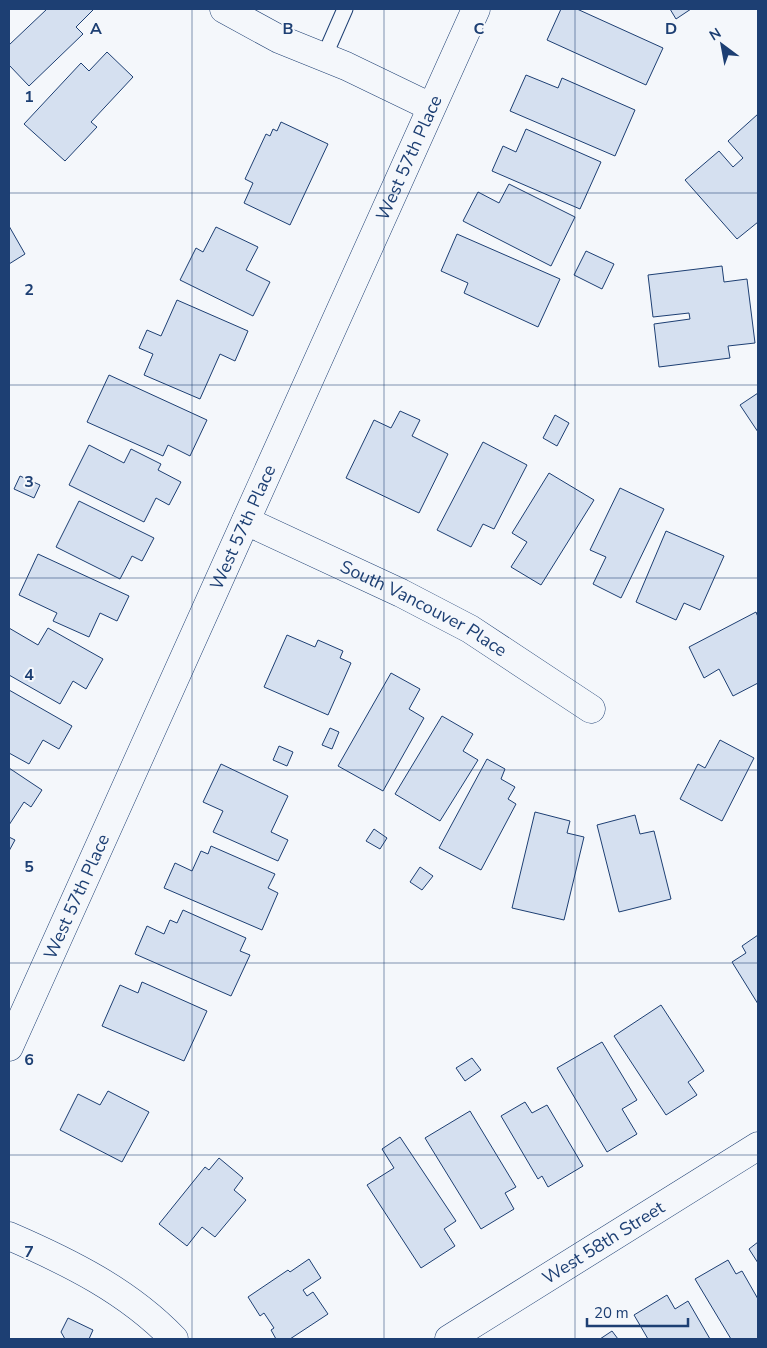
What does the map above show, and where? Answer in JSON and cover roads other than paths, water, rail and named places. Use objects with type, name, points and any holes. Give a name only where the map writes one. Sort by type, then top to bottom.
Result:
[{"type":"street","points":[[224,9],[279,39],[324,57],[431,107]]},
{"type":"street","name":"West 57th Place","points":[[9,1047],[476,9]]},
{"type":"street","name":"South Vancouver Place","points":[[246,521],[470,628],[591,708]]},
{"type":"street","name":"West 58th Street","points":[[449,1339],[758,1146]]},
{"type":"street","points":[[9,1236],[82,1270],[156,1320],[174,1339]]},
{"type":"lane","points":[[324,57],[345,9]]}]
